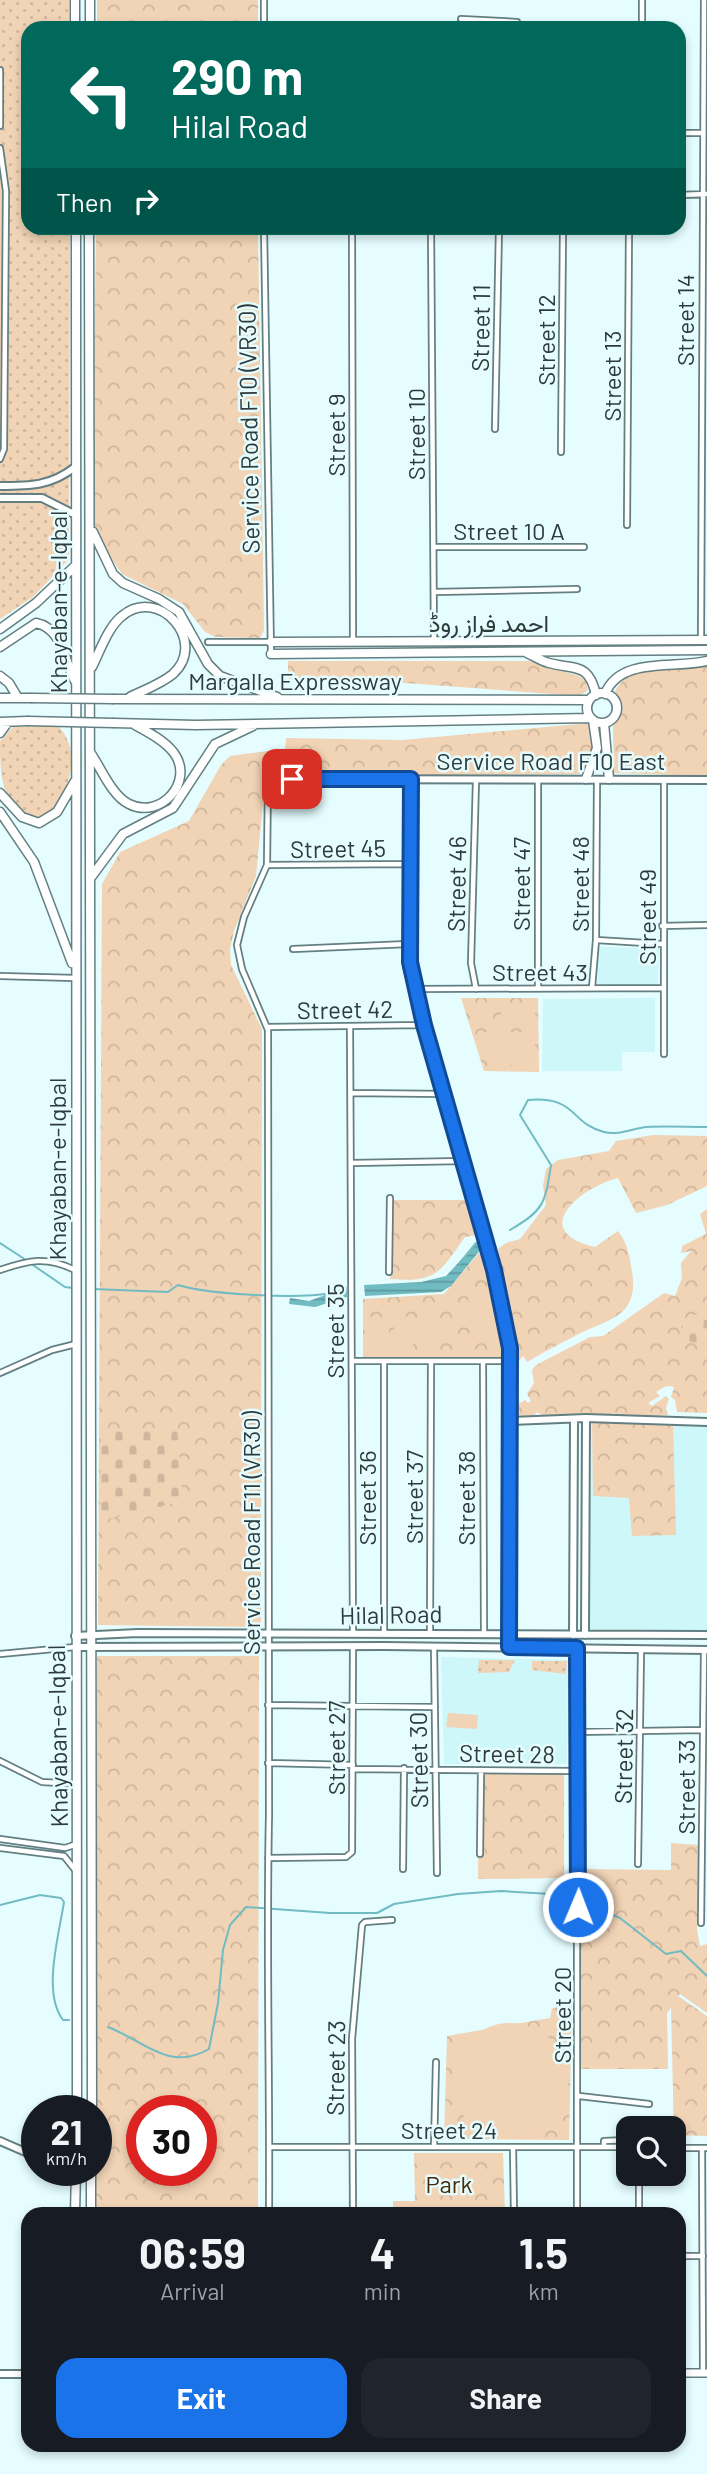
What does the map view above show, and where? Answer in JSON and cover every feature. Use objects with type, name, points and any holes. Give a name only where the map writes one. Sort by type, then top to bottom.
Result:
[{"type":"main road","points":[[75,0],[75,21]]},
{"type":"main road","points":[[89,21],[90,0]]},
{"type":"main road","name":"Khayaban-e-Iqbal","points":[[76,235],[77,2095]]},
{"type":"main road","name":"Khayaban-e-Iqbal","points":[[89,235],[92,530],[92,2095]]},
{"type":"main road","points":[[92,530],[114,574],[123,583],[159,599],[178,612],[208,664],[220,676],[280,699]]},
{"type":"main road","points":[[0,629],[36,603],[75,566]]},
{"type":"main road","points":[[91,668],[114,625],[132,609],[141,606],[154,608],[173,617],[184,634],[185,656],[174,673],[128,699]]},
{"type":"main road","points":[[0,647],[36,623],[46,625],[54,631],[77,683]]},
{"type":"main road","name":"احمد فراز روڈ","points":[[271,654],[523,651],[704,640]]},
{"type":"main road","name":"احمد فراز روڈ","points":[[271,642],[434,641],[707,650]]},
{"type":"main road","points":[[523,651],[547,663],[582,670],[591,676],[597,696]]},
{"type":"main road","points":[[586,779],[597,748],[592,719],[587,711],[613,679],[627,672],[707,661]]},
{"type":"main road","points":[[0,676],[18,698]]},
{"type":"main road","points":[[592,719],[604,723],[611,720],[617,705],[613,698],[597,696]]},
{"type":"main road","name":"Margalla Expressway","points":[[0,698],[597,696]]},
{"type":"main road","name":"Margalla Expressway","points":[[4,722],[259,724],[592,719]]},
{"type":"main road","points":[[0,733],[4,722]]},
{"type":"main road","points":[[90,752],[117,795],[128,804],[148,807],[167,800],[180,782],[180,766],[174,753],[161,741],[132,723]]},
{"type":"main road","points":[[604,723],[609,779]]},
{"type":"main road","points":[[91,878],[123,834],[173,808],[215,744],[259,724]]},
{"type":"main road","points":[[0,793],[22,817],[40,823],[57,812],[76,779]]},
{"type":"main road","points":[[0,812],[34,862],[75,974]]},
{"type":"main road","points":[[75,1047],[90,1047]]},
{"type":"main road","points":[[76,1343],[91,1342]]},
{"type":"main road","points":[[76,1564],[91,1564]]},
{"type":"main road","points":[[77,1784],[91,1784]]},
{"type":"main road","points":[[77,1901],[92,1900]]},
{"type":"main road","points":[[75,2207],[76,2186]]},
{"type":"main road","points":[[91,2186],[91,2207]]},
{"type":"main road","points":[[686,2373],[705,2373]]},
{"type":"street","points":[[264,0],[264,21]]},
{"type":"street","points":[[642,0],[642,21]]},
{"type":"street","name":"Street 14","points":[[704,0],[704,640]]},
{"type":"street","points":[[461,19],[489,21]]},
{"type":"street","points":[[0,70],[0,126]]},
{"type":"street","points":[[686,133],[702,133]]},
{"type":"street","points":[[0,148],[6,191],[5,422],[4,449],[0,459]]},
{"type":"street","points":[[686,195],[704,194]]},
{"type":"street","name":"Service Road F10 (VR30)","points":[[264,235],[271,654]]},
{"type":"street","name":"Street 9","points":[[352,235],[353,642]]},
{"type":"street","name":"Street 10","points":[[431,235],[434,641]]},
{"type":"street","name":"Street 11","points":[[495,429],[499,235]]},
{"type":"street","name":"Street 12","points":[[561,452],[563,235]]},
{"type":"street","name":"Street 13","points":[[627,525],[629,235]]},
{"type":"street","points":[[0,486],[42,485],[56,481],[75,467]]},
{"type":"street","points":[[0,498],[42,498],[76,515]]},
{"type":"street","name":"Street 10 A","points":[[433,547],[584,547]]},
{"type":"street","points":[[434,592],[577,589]]},
{"type":"street","points":[[208,642],[271,642]]},
{"type":"street","points":[[267,865],[268,779]]},
{"type":"street","name":"Service Road F10 East","points":[[268,779],[707,780]]},
{"type":"street","points":[[411,779],[408,944],[424,1025],[494,1270],[510,1361],[509,1647]]},
{"type":"street","name":"Street 46","points":[[476,779],[471,963],[476,989]]},
{"type":"street","name":"Street 47","points":[[538,779],[538,988]]},
{"type":"street","name":"Street 48","points":[[592,988],[596,940],[597,779]]},
{"type":"street","name":"Street 49","points":[[664,779],[664,1054]]},
{"type":"street","name":"Street 45","points":[[267,865],[410,864]]},
{"type":"street","name":"Service Road F11 (VR30)","points":[[267,865],[244,917],[237,945],[242,969],[267,1027],[266,1927],[269,2207]]},
{"type":"street","points":[[662,926],[707,925]]},
{"type":"street","points":[[596,940],[662,944]]},
{"type":"street","points":[[293,949],[408,944]]},
{"type":"street","points":[[0,976],[75,974]]},
{"type":"street","name":"Street 43","points":[[416,989],[663,988]]},
{"type":"street","name":"Street 42","points":[[267,1027],[424,1025]]},
{"type":"street","name":"Street 35","points":[[351,1028],[353,1635]]},
{"type":"street","points":[[351,1093],[445,1094]]},
{"type":"street","points":[[351,1163],[464,1161]]},
{"type":"street","points":[[389,1272],[390,1198]]},
{"type":"street","points":[[0,1270],[22,1262],[55,1260],[75,1270]]},
{"type":"street","points":[[0,1373],[52,1350],[76,1343]]},
{"type":"street","points":[[352,1361],[510,1361]]},
{"type":"street","name":"Street 38","points":[[483,1361],[484,1634]]},
{"type":"street","name":"Street 36","points":[[384,1362],[384,1633]]},
{"type":"street","name":"Street 37","points":[[430,1632],[431,1362]]},
{"type":"street","points":[[511,1421],[586,1418],[707,1422]]},
{"type":"street","points":[[585,1635],[586,1418]]},
{"type":"street","points":[[573,1635],[574,1419]]},
{"type":"street","name":"Hilal Road","points":[[75,1636],[268,1633],[353,1635],[430,1632],[707,1635]]},
{"type":"street","points":[[0,1654],[75,1647]]},
{"type":"street","name":"Hilal Road","points":[[75,1647],[706,1650]]},
{"type":"street","name":"Street 27","points":[[268,1858],[346,1857],[352,1850],[353,1647]]},
{"type":"street","name":"Street 30","points":[[435,1647],[437,1873]]},
{"type":"street","name":"Street 20","points":[[577,1648],[577,2207]]},
{"type":"street","name":"Street 32","points":[[638,1864],[642,1731],[641,1650]]},
{"type":"street","name":"Street 33","points":[[701,1923],[705,1852],[703,1730],[706,1650]]},
{"type":"street","points":[[268,1705],[435,1707]]},
{"type":"street","points":[[577,1732],[703,1730]]},
{"type":"street","points":[[0,1761],[42,1782],[77,1784]]},
{"type":"street","name":"Street 28","points":[[268,1763],[576,1771]]},
{"type":"street","points":[[403,1869],[404,1768]]},
{"type":"street","points":[[480,1854],[481,1770]]},
{"type":"street","points":[[0,1839],[65,1849],[77,1844]]},
{"type":"street","points":[[0,1847],[64,1856],[77,1871]]},
{"type":"street","name":"Street 23","points":[[353,2207],[355,1984],[363,1923],[391,1920]]},
{"type":"street","points":[[434,2147],[436,2062]]},
{"type":"street","points":[[579,2096],[649,2104]]},
{"type":"street","points":[[604,2147],[604,2141],[616,2140]]},
{"type":"street","points":[[0,2141],[21,2150]]},
{"type":"street","name":"Street 24","points":[[270,2147],[616,2147]]},
{"type":"street","points":[[513,2147],[514,2207]]},
{"type":"street","points":[[686,2148],[705,2148],[705,2373]]},
{"type":"street","points":[[639,2186],[639,2207]]},
{"type":"street","points":[[686,2256],[703,2256]]},
{"type":"street","points":[[0,2374],[21,2374]]},
{"type":"shaded area","points":[[599,947],[659,948],[658,988],[597,988]]},
{"type":"shaded area","points":[[655,998],[655,1052],[622,1052],[622,1071],[542,1071],[543,999]]},
{"type":"shaded area","points":[[707,1418],[707,1635],[588,1634],[590,1421]]},
{"type":"shaded area","points":[[441,1657],[568,1660],[567,1764],[444,1764]]},
{"type":"green space","points":[[0,0],[69,0],[69,21],[21,21],[21,235],[70,235],[69,559],[33,597],[0,619]]},
{"type":"green space","points":[[97,0],[258,0],[258,21],[97,21]]},
{"type":"green space","points":[[96,235],[258,235],[264,630],[260,638],[216,637],[205,632],[183,604],[122,574],[92,530]]},
{"type":"green space","points":[[288,661],[529,661],[579,676],[586,680],[588,690],[580,696],[405,683],[288,680]]},
{"type":"green space","points":[[707,665],[707,776],[614,773],[613,727],[623,706],[615,691],[622,682],[631,675],[656,668]]},
{"type":"green space","points":[[590,723],[591,756],[579,774],[282,776],[277,775],[273,769],[274,750],[278,750],[278,767],[284,767],[286,738],[403,740]]},
{"type":"green space","points":[[57,725],[70,748],[70,775],[59,800],[40,819],[27,814],[10,799],[2,778],[0,741],[13,727]]},
{"type":"green space","points":[[268,751],[256,876],[234,931],[230,949],[231,965],[262,1029],[261,1627],[98,1625],[102,884],[120,852],[189,821],[221,765],[230,756]]},
{"type":"green space","points":[[461,998],[538,998],[539,1072],[484,1071]]},
{"type":"green space","points":[[501,1009],[535,1009],[535,1027],[501,1027]]},
{"type":"green space","points":[[481,1032],[535,1032],[535,1068],[486,1062]]},
{"type":"green space","points":[[653,1135],[707,1136],[707,1186],[667,1205],[636,1213],[618,1178],[603,1183],[576,1200],[567,1210],[563,1221],[565,1231],[575,1240],[595,1247],[618,1231],[630,1260],[633,1287],[631,1299],[626,1308],[609,1321],[527,1362],[523,1356],[515,1365],[515,1336],[498,1249],[506,1243],[520,1239],[546,1205],[543,1186],[546,1169],[558,1160],[609,1151],[616,1141]]},
{"type":"green space","points":[[391,1200],[473,1200],[483,1234],[465,1237],[443,1267],[428,1277],[390,1279]]},
{"type":"green space","points":[[707,1209],[707,1413],[677,1412],[675,1400],[671,1397],[674,1387],[668,1386],[656,1392],[660,1396],[648,1403],[652,1406],[666,1396],[669,1399],[666,1408],[668,1415],[627,1417],[613,1413],[605,1418],[546,1417],[537,1412],[533,1417],[515,1415],[513,1407],[518,1401],[531,1401],[527,1394],[534,1383],[532,1370],[536,1365],[590,1337],[603,1336],[664,1293],[675,1296],[682,1278],[681,1263],[691,1251],[681,1253],[682,1246],[706,1234],[700,1214]]},
{"type":"green space","points":[[485,1246],[504,1333],[505,1358],[363,1358],[363,1299],[444,1294]]},
{"type":"green space","points":[[489,1286],[500,1339],[475,1343],[467,1291]]},
{"type":"green space","points":[[707,1303],[707,1348],[687,1340],[681,1327]]},
{"type":"green space","points":[[413,1316],[413,1351],[394,1350],[394,1317]]},
{"type":"green space","points":[[369,1317],[389,1317],[389,1351],[370,1352]]},
{"type":"green space","points":[[419,1317],[436,1317],[435,1351],[419,1350]]},
{"type":"green space","points":[[592,1422],[673,1424],[676,1535],[632,1536],[629,1498],[593,1496]]},
{"type":"green space","points":[[177,1427],[183,1501],[100,1521],[101,1431]]},
{"type":"green space","points":[[97,1656],[259,1656],[258,2207],[95,2207],[95,2186],[112,2186],[112,2095],[95,2095]]},
{"type":"green space","points":[[479,1660],[515,1660],[509,1672],[478,1673]]},
{"type":"green space","points":[[532,1661],[567,1661],[566,1674],[532,1670]]},
{"type":"green space","points":[[448,1713],[478,1715],[477,1729],[446,1727]]},
{"type":"green space","points":[[479,1773],[564,1774],[564,1878],[478,1879]]},
{"type":"green space","points":[[671,1843],[699,1845],[697,1930],[700,1946],[707,1944],[707,2013],[680,1994],[678,1996],[707,2016],[707,2136],[686,2135],[686,2116],[674,2116],[671,2008],[667,2013],[668,2069],[579,2069],[579,1869],[671,1870]]},
{"type":"green space","points":[[572,2006],[569,2140],[444,2139],[447,2036],[550,2018],[552,2008]]},
{"type":"green space","points":[[510,2023],[532,2027],[551,2040],[564,2059],[568,2081],[564,2103],[551,2122],[532,2135],[510,2139],[488,2135],[469,2122],[456,2103],[452,2081],[456,2059],[469,2040],[488,2027]]},
{"type":"green space","points":[[686,2046],[707,2046],[707,2065],[685,2065]]},
{"type":"green space","name":"Park","points":[[414,2153],[503,2153],[505,2207],[393,2207],[393,2201],[415,2201]]},
{"type":"water","points":[[484,1235],[486,1243],[451,1286],[441,1292],[365,1296],[364,1285],[421,1282],[446,1276]]},
{"type":"water","points":[[347,1287],[347,1297],[315,1307],[289,1304],[290,1298],[309,1301]]},
{"type":"waterway","points":[[510,1230],[530,1217],[541,1205],[551,1165],[520,1115],[528,1100],[556,1102],[565,1106],[584,1123],[610,1133],[647,1127],[707,1127]]},
{"type":"waterway","points":[[0,1243],[26,1260]]},
{"type":"waterway","points":[[459,1264],[476,1243]]},
{"type":"waterway","points":[[30,1263],[65,1287],[73,1288]]},
{"type":"waterway","points":[[93,1289],[168,1292],[178,1285],[255,1295],[298,1296],[332,1293]]},
{"type":"waterway","points":[[108,2027],[169,2056],[195,2055],[209,2049],[218,2003],[223,1950],[230,1925],[246,1907],[330,1913],[377,1913],[394,1904],[458,1894],[501,1891],[567,1895],[620,1918],[666,1954],[681,1951],[707,1976]]},
{"type":"waterway","points":[[0,1905],[40,1895],[61,1898],[64,1902],[53,1980],[57,2009],[63,2020],[69,2020]]},
{"type":"route","points":[[292,779],[411,779],[410,962],[424,1025],[456,1128],[467,1178],[494,1270],[510,1348],[509,1647],[577,1648],[578,1907]]}]
